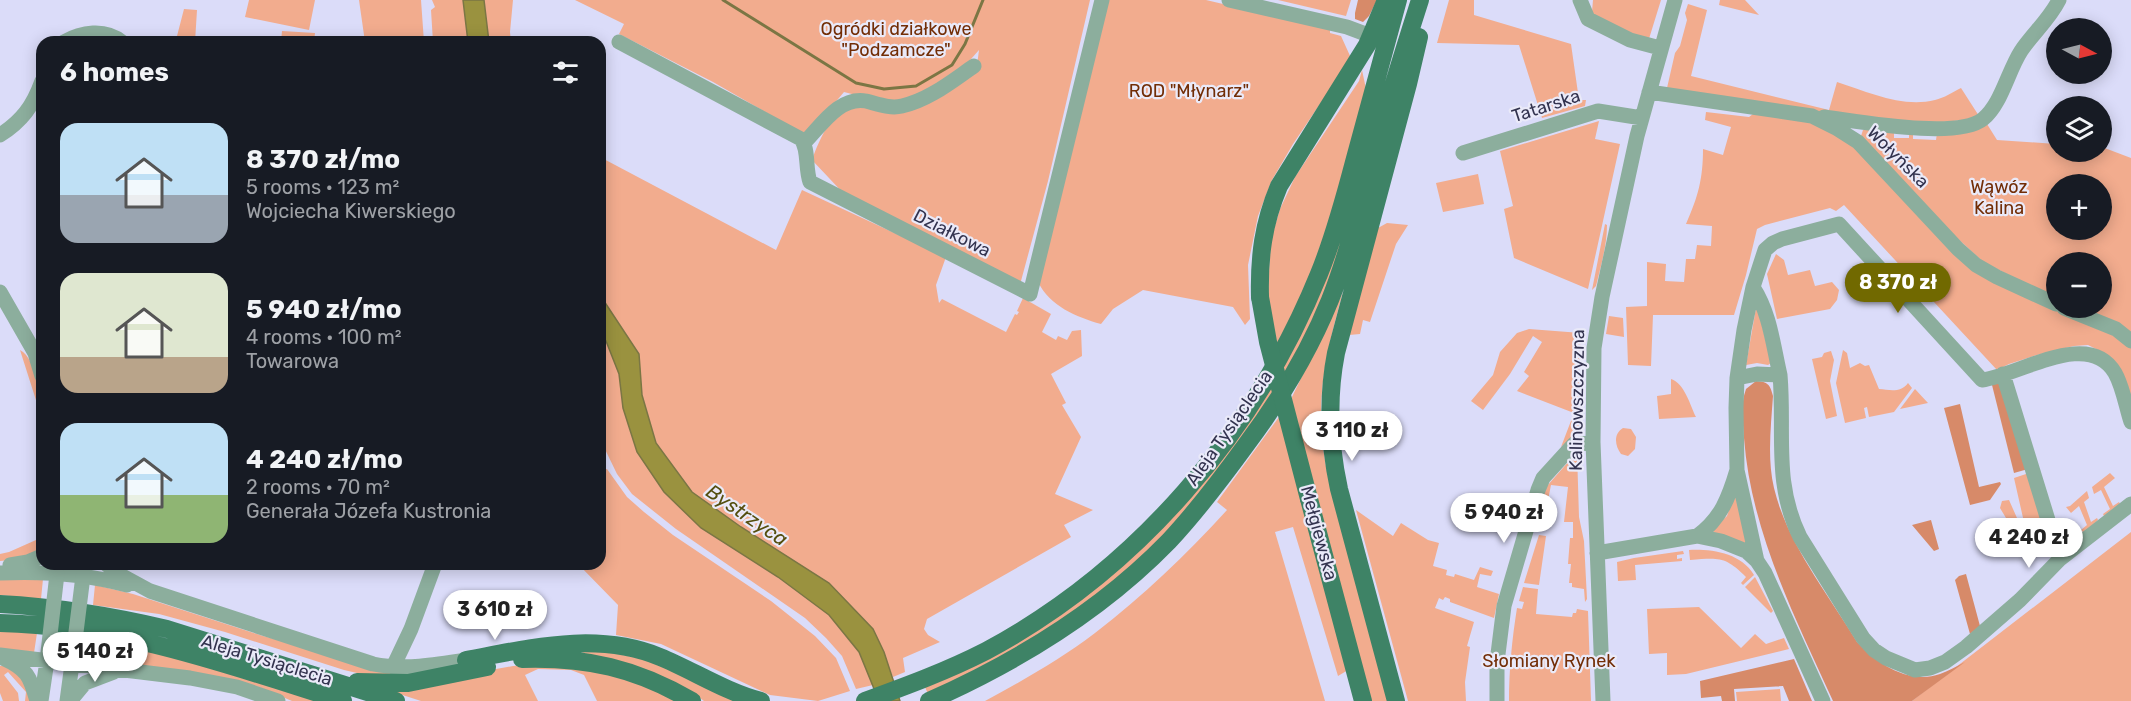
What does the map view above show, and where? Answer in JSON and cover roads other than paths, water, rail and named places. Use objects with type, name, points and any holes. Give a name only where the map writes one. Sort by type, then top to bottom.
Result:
[{"type":"main road","name":"Mełgiewska","points":[[1363,701],[1268,342],[1260,297],[1261,250],[1269,211],[1276,194],[1291,165],[1371,36],[1386,0]]},
{"type":"main road","name":"Aleja Tysiąclecia","points":[[865,701],[968,660],[1036,621],[1093,580],[1160,520],[1237,424],[1288,340],[1319,275],[1339,217],[1398,0]]},
{"type":"main road","name":"Aleja Tysiąclecia","points":[[928,701],[963,686],[1020,656],[1069,624],[1123,582],[1168,542],[1184,524],[1224,476],[1260,427],[1310,343],[1335,286],[1394,81],[1420,0]]},
{"type":"main road","name":"Mełgiewska","points":[[1396,701],[1334,465],[1330,432],[1330,393],[1336,353],[1408,84],[1427,0]]},
{"type":"main road","name":"Aleja Tysiąclecia","points":[[0,604],[31,606],[134,621],[167,629],[396,701]]},
{"type":"main road","name":"Aleja Tysiąclecia","points":[[0,623],[88,631],[140,640],[200,656],[343,701]]},
{"type":"main road","points":[[466,660],[563,643],[618,646],[659,656],[761,701]]},
{"type":"main road","points":[[334,681],[408,683],[524,659]]},
{"type":"main road","points":[[466,660],[567,659],[609,666],[637,674],[692,701]]},
{"type":"street","name":"Działkowa","points":[[804,143],[806,171],[810,182],[1030,294],[1102,0]]},
{"type":"street","points":[[1229,0],[1347,27],[1371,36]]},
{"type":"street","points":[[1580,0],[1588,19],[1630,40],[1660,48]]},
{"type":"street","name":"Kalinowszczyzna","points":[[1603,701],[1593,442],[1596,334],[1618,220],[1642,118],[1675,0]]},
{"type":"street","points":[[1812,116],[1946,129],[1967,126],[1983,119],[2021,51],[2048,19],[2059,0]]},
{"type":"street","points":[[76,36],[96,32],[108,36]]},
{"type":"street","points":[[620,42],[796,136],[804,143],[840,105],[856,100],[888,106],[902,106],[936,92],[974,66]]},
{"type":"street","name":"Wołyńska","points":[[1649,92],[1812,116],[1853,138],[1976,265],[2046,299]]},
{"type":"street","points":[[0,135],[23,118],[36,94]]},
{"type":"street","name":"Tatarska","points":[[1463,153],[1592,112],[1604,111],[1642,118]]},
{"type":"street","points":[[1853,138],[1862,122]]},
{"type":"street","points":[[1757,561],[1737,470],[1737,378],[1753,287],[1765,250],[1782,239],[1839,224],[1982,380],[2072,353],[2088,352],[2103,359],[2115,374],[2131,422]]},
{"type":"street","points":[[1753,287],[1766,312],[1780,375],[1781,468],[1793,523],[1863,638],[1874,650],[1886,658],[1915,670],[1935,667],[1960,652],[2020,600],[2060,559],[2131,504]]},
{"type":"street","points":[[0,291],[36,354]]},
{"type":"street","points":[[2088,318],[2115,329],[2131,341]]},
{"type":"street","points":[[1737,378],[1757,374],[1780,375]]},
{"type":"street","points":[[2003,374],[2060,559]]},
{"type":"street","points":[[1497,701],[1497,662],[1504,606],[1538,490],[1543,478],[1574,444],[1593,442]]},
{"type":"street","points":[[1697,536],[1716,520],[1728,497],[1737,470]]},
{"type":"street","points":[[1598,553],[1697,536],[1736,546],[1757,561],[1765,573],[1823,701]]},
{"type":"street","points":[[0,567],[36,559]]},
{"type":"street","points":[[0,573],[44,570]]},
{"type":"street","points":[[39,701],[47,661],[58,570]]},
{"type":"street","points":[[68,701],[84,570],[107,580],[150,591],[363,661],[393,667],[430,666],[466,660]]},
{"type":"street","points":[[113,570],[150,591]]},
{"type":"street","points":[[393,667],[411,630],[433,570]]},
{"type":"street","points":[[0,656],[221,683],[278,701]]},
{"type":"street","points":[[0,656],[29,675],[39,701]]},
{"type":"street","points":[[68,701],[78,688],[90,679],[123,670]]},
{"type":"waterway","points":[[723,0],[856,83],[884,89],[916,86],[952,65],[965,44],[983,0]]},
{"type":"park label","name":"Ogródki działkowe \"Podzamcze\"","points":[[896,39]]},
{"type":"park label","name":"ROD \"Młynarz\"","points":[[1189,91]]},
{"type":"park label","name":"Wąwóz Kalina","points":[[1999,198]]},
{"type":"park label","name":"Słomiany Rynek","points":[[1549,661]]},
{"type":"water label","name":"Bystrzyca","points":[[747,515]]}]
